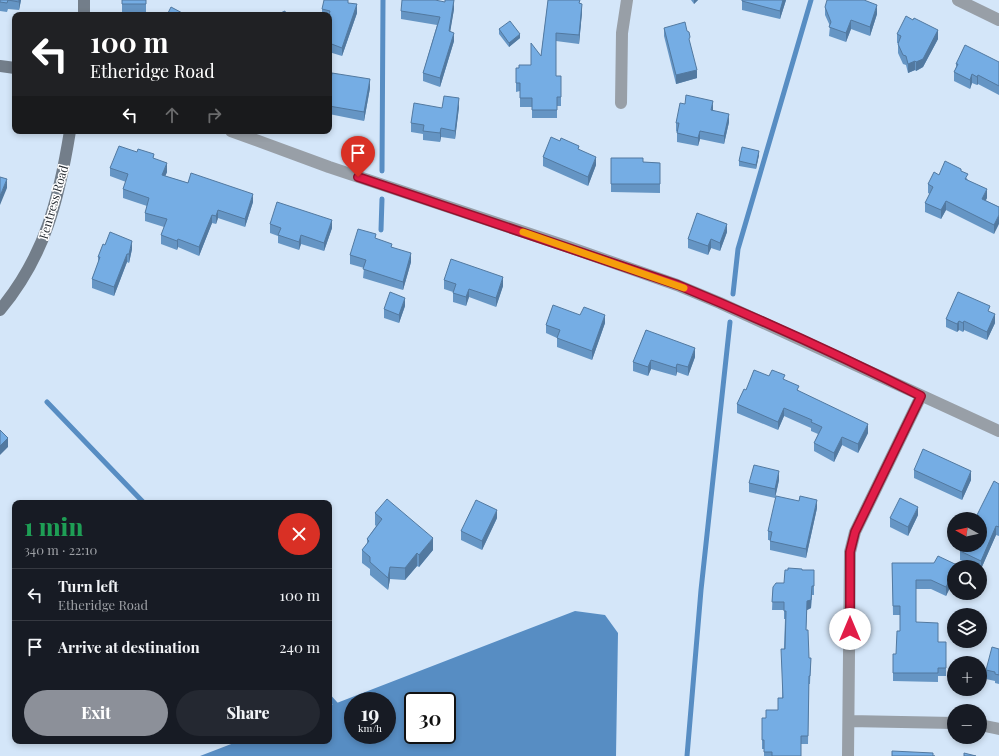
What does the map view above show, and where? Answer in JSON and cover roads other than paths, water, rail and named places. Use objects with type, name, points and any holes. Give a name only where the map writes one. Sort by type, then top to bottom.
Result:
[{"type":"street","points":[[84,0],[84,12]]},
{"type":"street","points":[[620,103],[622,33],[627,0]]},
{"type":"street","points":[[958,0],[999,20]]},
{"type":"street","points":[[0,66],[12,68]]},
{"type":"street","name":"Fentress Road","points":[[0,310],[16,290],[35,258],[49,225],[59,187],[69,134]]},
{"type":"street","points":[[239,134],[329,167],[678,285],[756,319],[999,431]]},
{"type":"street","points":[[848,756],[850,552],[855,532],[921,396]]},
{"type":"street","points":[[849,720],[947,723]]},
{"type":"street","points":[[987,726],[999,729]]},
{"type":"water","points":[[575,611],[605,615],[618,633],[616,756],[200,756],[231,744],[332,744],[332,705],[344,700],[344,744],[396,744],[396,692],[365,692]]},
{"type":"waterway","points":[[382,171],[383,0]]},
{"type":"waterway","points":[[733,294],[738,249],[811,0]]},
{"type":"waterway","points":[[381,230],[382,199]]},
{"type":"waterway","points":[[687,756],[701,590],[730,322]]},
{"type":"waterway","points":[[47,402],[141,500]]},
{"type":"waterway","points":[[332,700],[339,708]]}]
